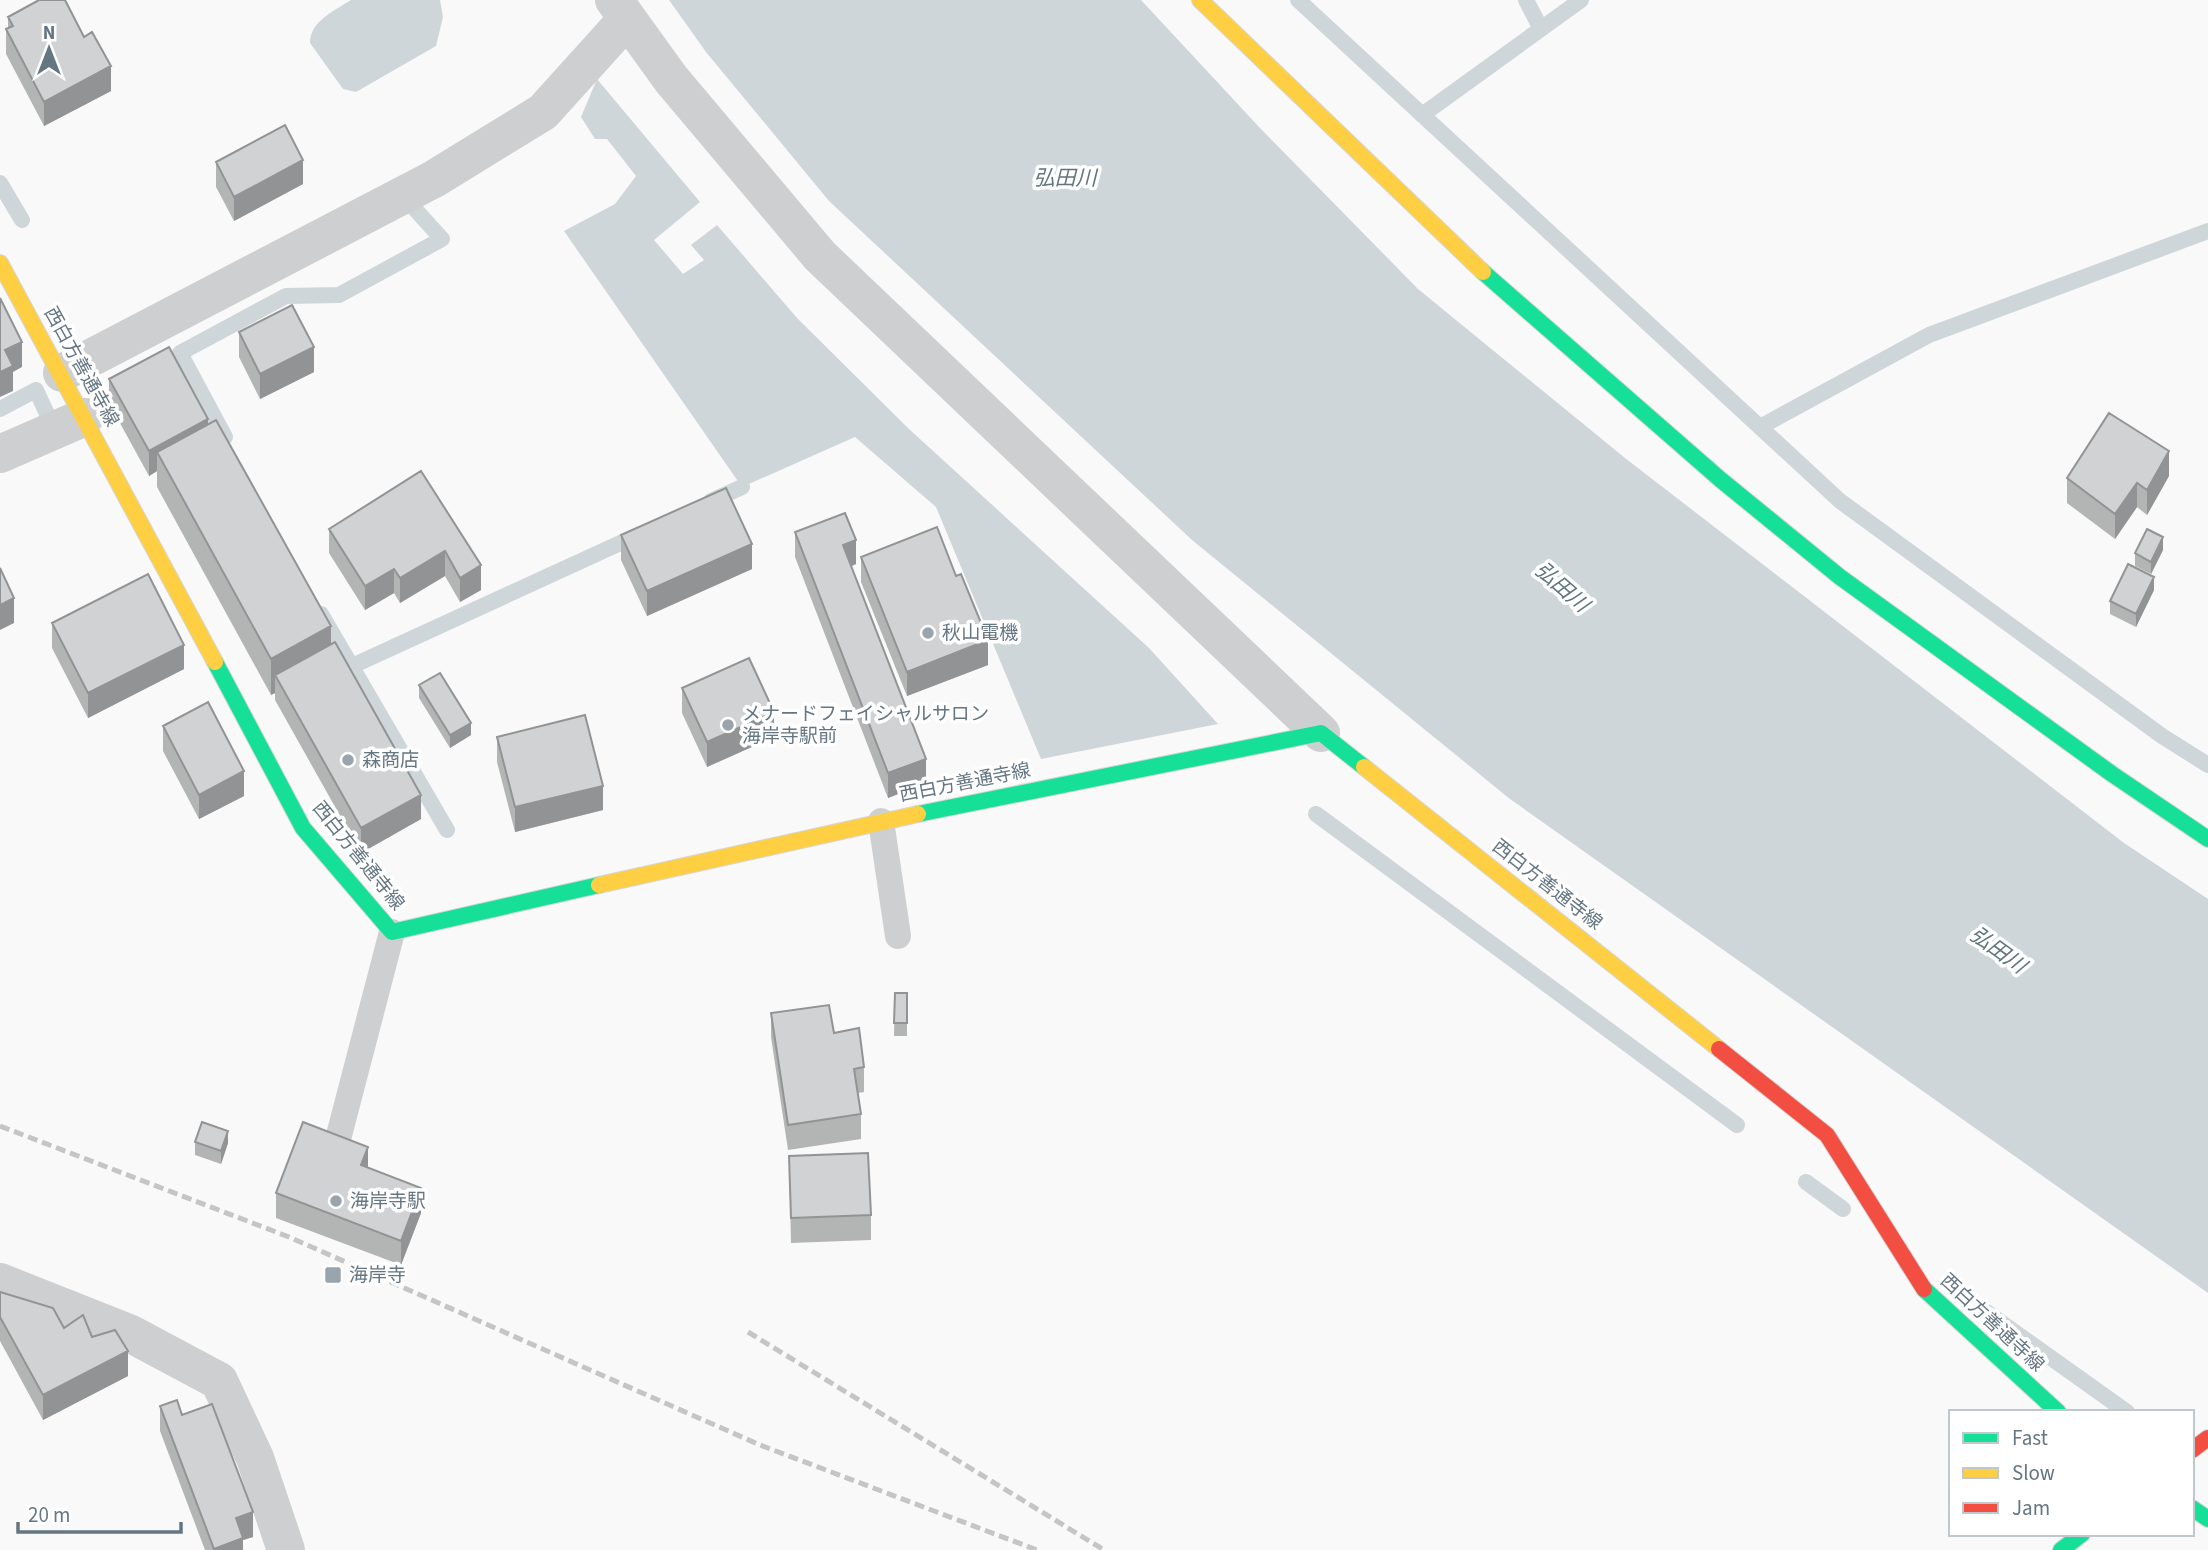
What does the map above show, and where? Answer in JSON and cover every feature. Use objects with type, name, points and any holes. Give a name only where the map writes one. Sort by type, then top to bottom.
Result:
[{"type":"main road","points":[[1200,0],[1447,240],[1721,480],[1840,577],[2112,774],[2208,839]]},
{"type":"main road","name":"西白方善通寺線","points":[[0,263],[62,373],[303,828],[392,932],[881,821],[1321,733],[1827,1135],[1928,1295],[2056,1410]]},
{"type":"main road","points":[[2061,1550],[2079,1536]]},
{"type":"street","points":[[62,373],[434,179],[543,112],[620,9],[737,161],[820,256],[1321,733]]},
{"type":"street","points":[[0,454],[85,417]]},
{"type":"street","points":[[0,1282],[131,1334],[219,1381],[255,1458],[286,1550]]},
{"type":"lane","points":[[881,821],[898,936]]},
{"type":"lane","points":[[337,1143],[392,932]]},
{"type":"water","points":[[351,0],[440,0],[443,17],[436,46],[356,92],[343,89],[310,43],[318,23]]},
{"type":"water","name":"弘田川","points":[[669,0],[1141,0],[1260,128],[1418,289],[1625,458],[2124,843],[2208,899],[2208,1293],[1510,799],[1192,540],[829,201],[706,52]]},
{"type":"water","points":[[597,79],[700,202],[654,240],[683,274],[704,260],[691,245],[717,225],[797,318],[909,429],[1149,648],[1218,724],[1041,759],[936,507],[855,437],[742,487],[564,231],[615,204],[636,176],[607,139],[595,139],[581,117]]},
{"type":"building","points":[[39,0],[65,0],[84,37],[92,32],[111,66],[44,102],[6,29],[13,26],[8,17]]},
{"type":"building","points":[[285,125],[303,160],[234,197],[216,162]]},
{"type":"building","points":[[0,298],[22,342],[5,350],[13,366],[0,372]]},
{"type":"building","points":[[292,305],[314,347],[260,374],[239,332]]},
{"type":"building","points":[[169,347],[208,419],[149,451],[109,379]]},
{"type":"building","points":[[2109,413],[2169,451],[2147,490],[2137,483],[2115,514],[2067,478]]},
{"type":"building","points":[[216,420],[331,626],[271,659],[157,452]]},
{"type":"building","points":[[421,471],[481,565],[460,578],[445,551],[400,578],[394,569],[365,586],[329,529]]},
{"type":"building","points":[[726,488],[752,544],[647,591],[621,535]]},
{"type":"building","points":[[845,513],[856,540],[843,545],[926,759],[888,773],[795,532]]},
{"type":"building","name":"秋山電機","points":[[937,527],[956,576],[961,574],[988,640],[907,672],[861,557]]},
{"type":"building","points":[[2147,529],[2163,537],[2151,562],[2135,553]]},
{"type":"building","points":[[2128,564],[2154,577],[2136,614],[2110,601]]},
{"type":"building","points":[[0,568],[14,598],[0,605]]},
{"type":"building","points":[[148,574],[184,645],[88,693],[52,623]]},
{"type":"building","name":"森商店","points":[[335,642],[421,795],[361,828],[275,675]]},
{"type":"building","points":[[749,658],[774,712],[707,742],[682,688]]},
{"type":"building","points":[[440,673],[471,723],[450,735],[419,685]]},
{"type":"building","points":[[208,702],[244,771],[199,795],[163,726]]},
{"type":"building","points":[[585,715],[603,786],[515,807],[497,737]]},
{"type":"building","points":[[895,993],[907,993],[907,1023],[894,1023]]},
{"type":"building","points":[[829,1005],[834,1033],[859,1028],[864,1067],[854,1069],[861,1114],[788,1125],[771,1013]]},
{"type":"building","points":[[202,1122],[228,1131],[221,1151],[195,1142]]},
{"type":"building","name":"海岸寺駅","points":[[303,1122],[368,1147],[361,1165],[421,1188],[401,1241],[276,1193]]},
{"type":"building","points":[[868,1153],[871,1215],[791,1218],[789,1156]]},
{"type":"building","points":[[0,1292],[53,1308],[64,1328],[83,1315],[92,1337],[115,1330],[128,1351],[43,1395],[0,1317]]},
{"type":"building","points":[[177,1400],[182,1415],[212,1404],[253,1512],[236,1518],[243,1538],[214,1549],[160,1406]]},
{"type":"waterway","points":[[1298,0],[1840,501],[2162,736],[2208,765]]},
{"type":"waterway","points":[[1526,0],[1541,29]]},
{"type":"waterway","points":[[1422,115],[1581,0]]},
{"type":"waterway","points":[[0,183],[22,220]]},
{"type":"waterway","points":[[225,437],[180,353],[286,296],[339,295],[442,239],[414,208]]},
{"type":"waterway","points":[[1760,427],[1929,335],[2208,231]]},
{"type":"waterway","points":[[0,409],[36,390],[48,416]]},
{"type":"waterway","points":[[711,501],[742,487]]},
{"type":"waterway","points":[[350,667],[640,534]]},
{"type":"waterway","points":[[321,614],[447,830]]},
{"type":"waterway","points":[[1316,814],[1737,1125]]},
{"type":"waterway","points":[[1806,1182],[1843,1209]]},
{"type":"waterway","points":[[1981,1308],[2124,1410]]},
{"type":"railway","points":[[0,1126],[289,1237],[760,1445],[1037,1550]]},
{"type":"railway","points":[[748,1332],[1104,1550]]},
{"type":"traffic: fast","points":[[1483,272],[1721,480],[1840,577],[2112,774],[2208,839]]},
{"type":"traffic: fast","points":[[215,662],[303,828],[392,932],[599,885]]},
{"type":"traffic: fast","points":[[918,814],[1321,733],[1364,767]]},
{"type":"traffic: fast","points":[[1924,1289],[2056,1410]]},
{"type":"traffic: fast","points":[[2194,1509],[2208,1519]]},
{"type":"traffic: fast","points":[[2061,1550],[2079,1536]]},
{"type":"traffic: slow","points":[[1200,0],[1483,272]]},
{"type":"traffic: slow","points":[[0,263],[215,662]]},
{"type":"traffic: slow","points":[[1364,767],[1719,1049]]},
{"type":"traffic: slow","points":[[599,885],[918,814]]},
{"type":"traffic: jam","points":[[1719,1049],[1827,1135],[1924,1289]]},
{"type":"traffic: jam","points":[[2194,1448],[2208,1438]]},
{"type":"place","name":"秋山電機","points":[[928,633]]},
{"type":"place","name":"メナードフェイシャルサロン 海岸寺駅前","points":[[728,725]]},
{"type":"place","name":"森商店","points":[[348,760]]},
{"type":"place","name":"海岸寺駅","points":[[336,1201]]},
{"type":"place","name":"海岸寺","points":[[333,1275]]}]
